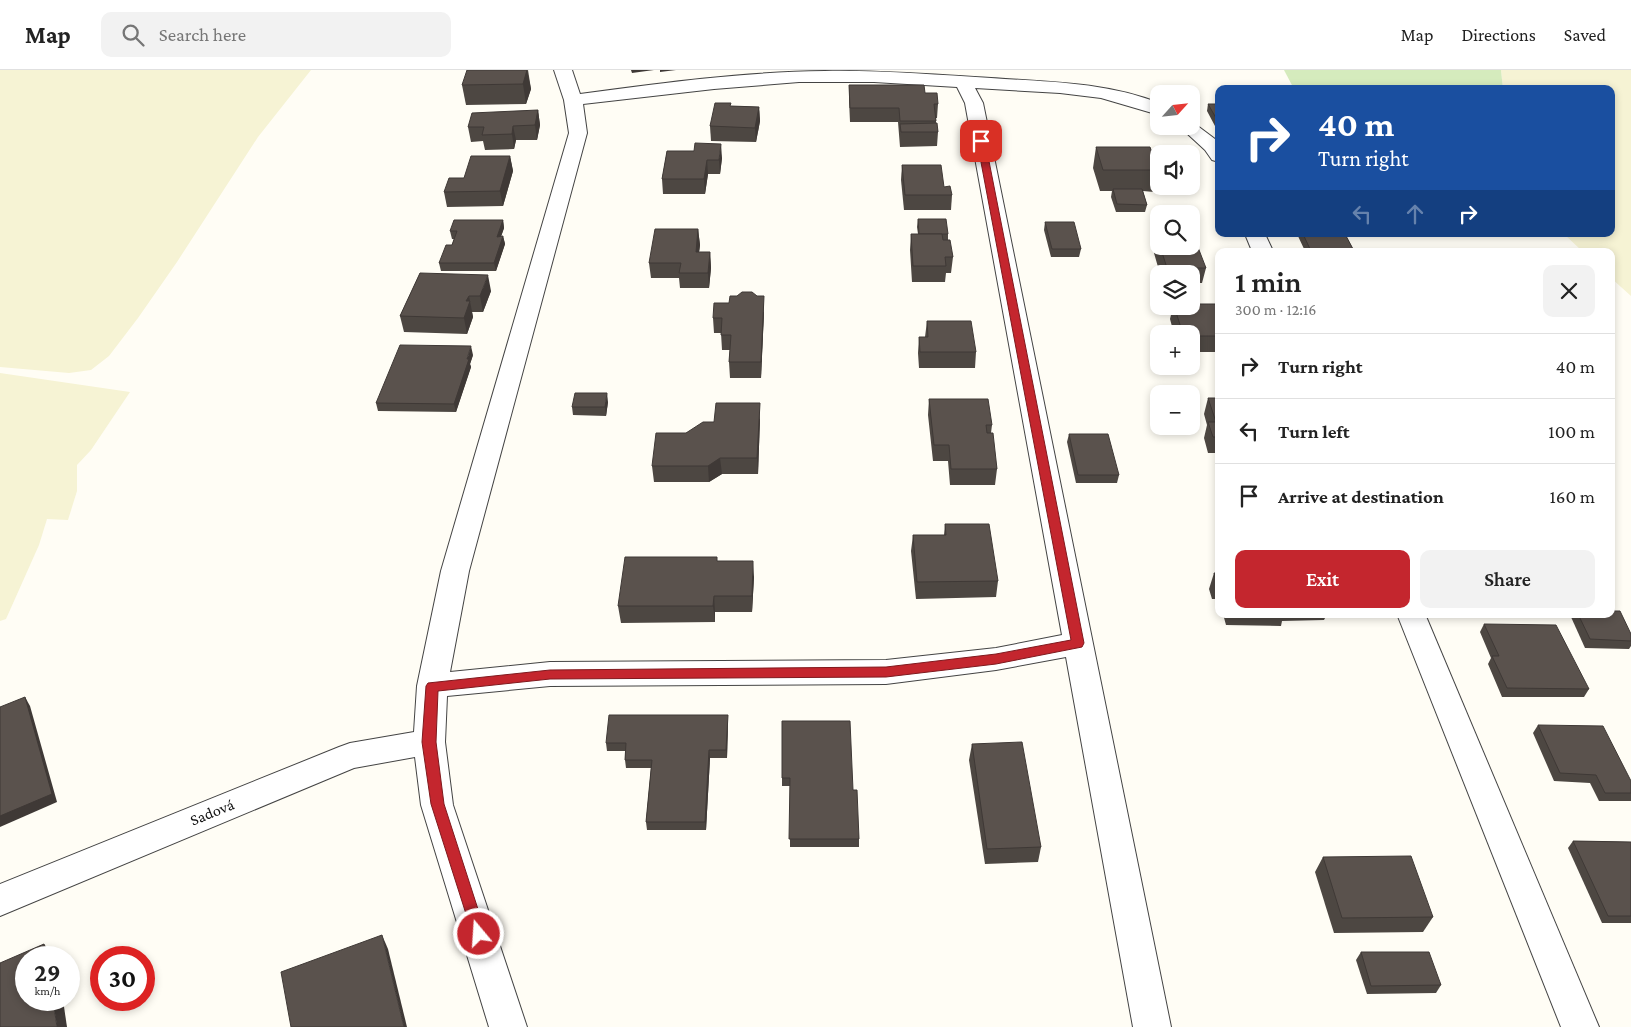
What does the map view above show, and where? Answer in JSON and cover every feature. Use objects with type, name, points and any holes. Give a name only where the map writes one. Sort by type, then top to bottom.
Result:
[{"type":"street","points":[[508,1027],[437,804],[429,742],[432,686],[455,571],[578,133],[573,100],[563,70]]},
{"type":"street","points":[[573,100],[698,84],[800,77],[865,77],[1091,89],[1150,106]]},
{"type":"street","points":[[963,82],[974,103],[1152,1027]]},
{"type":"street","points":[[1199,135],[1215,150]]},
{"type":"street","points":[[1413,618],[1580,1027]]},
{"type":"street","points":[[432,686],[550,674],[886,672],[996,659],[1078,643]]},
{"type":"street","name":"Sadová","points":[[0,900],[350,756],[429,742]]},
{"type":"shaded area","points":[[0,70],[311,70],[258,137],[177,262],[138,318],[109,356],[91,370],[69,373],[0,367]]},
{"type":"shaded area","points":[[1501,70],[1631,70],[1631,296],[1615,282],[1615,248],[1579,248],[1567,237],[1615,237],[1615,85],[1503,85]]},
{"type":"shaded area","points":[[0,373],[130,392],[91,450],[77,465],[77,491],[68,520],[47,519],[39,545],[6,619],[0,621]]},
{"type":"green space","points":[[1284,70],[1501,70],[1503,85],[1292,85]]},
{"type":"building","points":[[467,70],[527,70],[523,84],[462,85]]},
{"type":"building","points":[[849,85],[924,85],[925,93],[937,93],[938,104],[934,104],[936,121],[900,121],[899,108],[850,108]]},
{"type":"building","points":[[715,103],[731,103],[730,106],[759,107],[755,128],[710,126]]},
{"type":"building","points":[[1208,104],[1215,104],[1215,116]]},
{"type":"building","points":[[538,110],[535,125],[513,126],[512,134],[482,135],[484,127],[468,127],[472,113]]},
{"type":"building","points":[[937,123],[938,132],[901,132],[900,124]]},
{"type":"building","points":[[695,143],[721,144],[719,160],[707,160],[704,179],[662,179],[667,151],[694,151]]},
{"type":"building","points":[[1096,147],[1150,147],[1150,170],[1103,170]]},
{"type":"building","points":[[471,156],[510,156],[500,191],[444,192],[449,178],[464,178]]},
{"type":"building","points":[[902,165],[941,165],[944,187],[950,186],[952,195],[905,195]]},
{"type":"building","points":[[1113,189],[1142,189],[1147,205],[1117,204]]},
{"type":"building","points":[[918,219],[946,219],[948,234],[919,234]]},
{"type":"building","points":[[454,220],[503,220],[497,237],[503,236],[494,263],[439,263],[446,245],[452,245],[457,231],[450,231]]},
{"type":"building","points":[[1045,222],[1074,222],[1081,249],[1052,249]]},
{"type":"building","points":[[655,229],[698,229],[696,252],[710,252],[708,273],[679,273],[681,263],[649,263]]},
{"type":"building","points":[[911,234],[942,234],[943,240],[950,240],[953,257],[945,257],[946,266],[913,266]]},
{"type":"building","points":[[1304,237],[1347,237],[1352,248],[1310,248]]},
{"type":"building","points":[[1200,252],[1206,268],[1200,268],[1200,265],[1166,265],[1163,255],[1200,255]]},
{"type":"building","points":[[420,273],[488,275],[480,296],[469,296],[466,301],[470,301],[464,318],[400,316]]},
{"type":"building","points":[[742,292],[752,292],[757,296],[764,296],[761,362],[729,362],[731,335],[721,335],[722,318],[713,318],[714,303],[729,303],[730,296],[737,296]]},
{"type":"building","points":[[1200,304],[1215,304],[1215,336],[1200,336],[1200,325],[1180,325],[1177,315],[1200,315]]},
{"type":"building","points":[[927,321],[971,321],[976,352],[920,352],[919,337],[928,337]]},
{"type":"building","points":[[400,345],[471,346],[467,359],[469,359],[454,404],[376,403]]},
{"type":"building","points":[[575,393],[607,393],[605,407],[572,407]]},
{"type":"building","points":[[1208,398],[1215,398],[1215,419]]},
{"type":"building","points":[[929,399],[988,399],[992,425],[986,425],[987,433],[993,433],[997,469],[951,469],[949,445],[934,445]]},
{"type":"building","points":[[716,403],[760,403],[757,458],[720,458],[708,466],[652,466],[656,433],[686,433],[703,422],[714,422]]},
{"type":"building","points":[[1208,422],[1215,422],[1215,437],[1213,437]]},
{"type":"building","points":[[1069,434],[1108,434],[1119,475],[1078,475]]},
{"type":"building","points":[[945,524],[989,524],[998,581],[917,582],[913,535],[946,535]]},
{"type":"building","points":[[625,557],[717,557],[717,561],[753,561],[752,596],[714,596],[713,606],[618,606]]},
{"type":"building","points":[[1615,611],[1620,611],[1631,634],[1631,641],[1590,639],[1580,618],[1615,618]]},
{"type":"building","points":[[1484,624],[1556,625],[1589,689],[1507,688],[1492,656],[1499,656]]},
{"type":"building","points":[[25,697],[52,794],[0,816],[0,707]]},
{"type":"building","points":[[609,715],[728,715],[726,750],[709,750],[705,822],[646,822],[652,760],[625,760],[626,743],[606,743]]},
{"type":"building","points":[[782,721],[850,721],[853,790],[857,790],[859,839],[789,839],[790,778],[782,778]]},
{"type":"building","points":[[1538,725],[1603,726],[1631,781],[1631,793],[1605,793],[1596,775],[1560,773]]},
{"type":"building","points":[[1022,742],[1041,847],[987,849],[972,744]]},
{"type":"building","points":[[1573,841],[1631,842],[1631,916],[1608,916]]},
{"type":"building","points":[[1411,856],[1433,917],[1342,918],[1323,857]]},
{"type":"building","points":[[382,935],[404,1027],[291,1027],[281,972]]},
{"type":"building","points":[[1361,952],[1429,952],[1441,985],[1371,986]]},
{"type":"building","points":[[15,957],[15,1011],[55,1011],[57,1027],[0,1027],[0,963]]},
{"type":"route","points":[[479,934],[437,804],[429,742],[432,686],[550,674],[886,672],[996,659],[1078,643],[981,141]]}]
